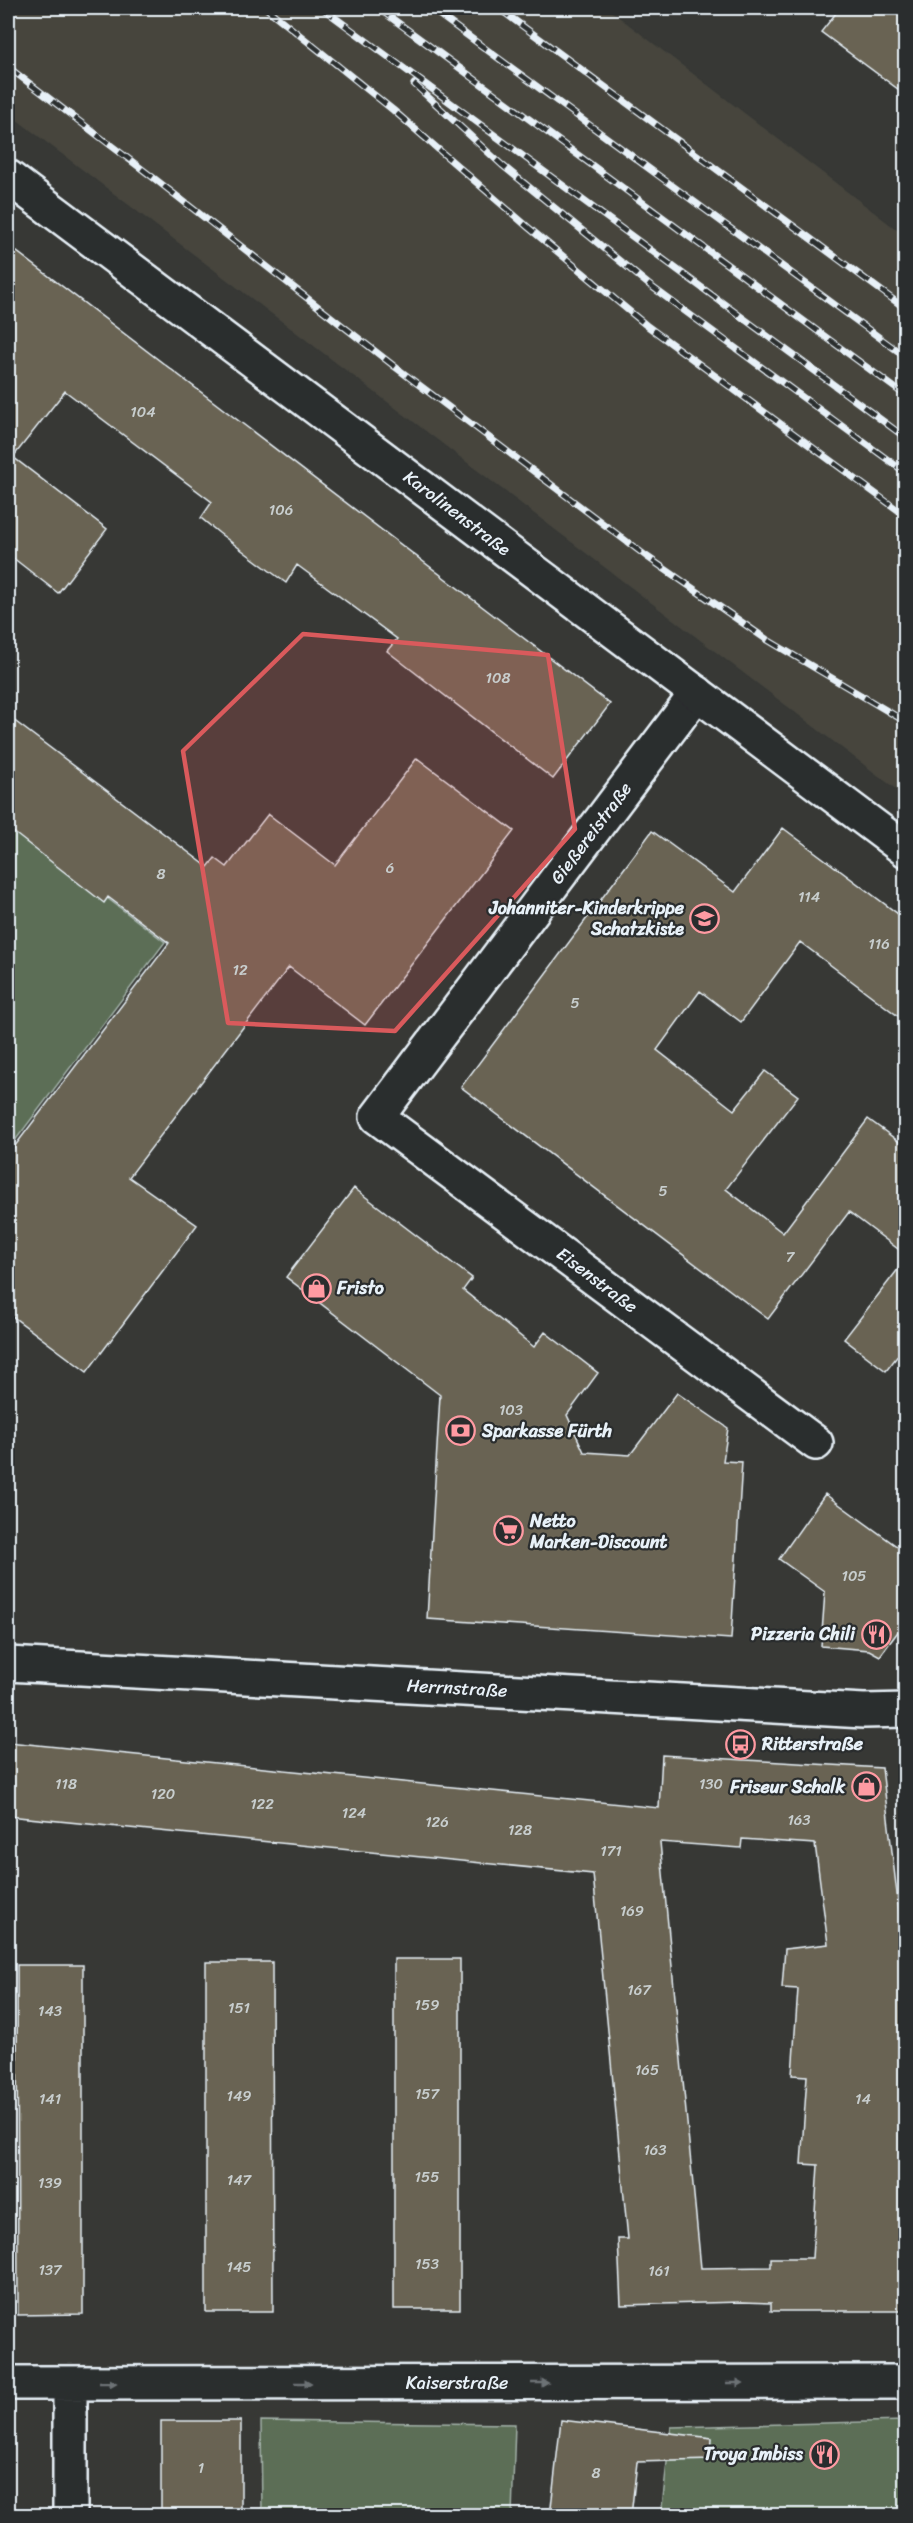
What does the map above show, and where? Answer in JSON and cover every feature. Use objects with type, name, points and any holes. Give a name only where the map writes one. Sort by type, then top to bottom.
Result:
[{"type":"street","name":"Karolinenstraße","points":[[8,177],[906,850]]},
{"type":"street","name":"Gießereistraße","points":[[377,1117],[697,693]]},
{"type":"street","name":"Eisenstraße","points":[[377,1117],[816,1443]]},
{"type":"street","name":"Herrnstraße","points":[[8,1664],[864,1711],[906,1710]]},
{"type":"street","name":"Kaiserstraße","points":[[8,2384],[906,2382]]},
{"type":"street","points":[[70,2383],[70,2516]]},
{"type":"highlighted area","points":[[303,634],[548,655],[575,829],[395,1031],[228,1023],[183,751]]},
{"type":"shaded area","points":[[8,8],[607,8],[905,236],[905,796],[8,113]]},
{"type":"green space","points":[[8,823],[165,942],[8,1150]]},
{"type":"green space","points":[[261,2421],[515,2424],[512,2515],[262,2515]]},
{"type":"green space","points":[[905,2421],[905,2515],[661,2516],[671,2427]]},
{"type":"building","points":[[840,8],[906,8],[906,95],[821,32]]},
{"type":"building","points":[[8,245],[610,704],[553,779],[387,651],[397,639],[297,565],[286,583],[219,533],[201,518],[212,502],[65,391],[13,457],[107,529],[58,593],[8,554]]},
{"type":"building","points":[[8,716],[208,867],[215,858],[227,867],[268,814],[335,865],[417,758],[514,831],[365,1025],[289,967],[129,1177],[197,1225],[87,1372],[8,1313],[8,1155],[169,943],[108,897],[104,903],[8,828]]},
{"type":"building","points":[[783,828],[906,920],[906,1022],[800,942],[741,1022],[700,991],[657,1050],[734,1110],[765,1071],[798,1096],[726,1189],[783,1233],[868,1119],[906,1147],[906,1255],[849,1212],[768,1319],[461,1087],[652,831],[735,892]]},
{"type":"building","points":[[354,1188],[472,1278],[463,1290],[534,1347],[545,1332],[598,1373],[567,1415],[584,1452],[630,1455],[677,1393],[728,1428],[723,1461],[742,1462],[731,1639],[427,1619],[440,1395],[286,1277]]},
{"type":"building","points":[[906,1259],[906,1345],[886,1371],[844,1339]]},
{"type":"building","points":[[825,1494],[906,1553],[906,1621],[880,1656],[869,1650],[821,1646],[825,1592],[779,1559]]},
{"type":"building","points":[[8,1742],[659,1808],[662,1755],[882,1768],[906,1969],[906,2311],[771,2311],[771,2303],[743,2302],[621,2305],[618,2239],[628,2239],[593,1874],[8,1816]],"holes":[[[742,1839],[815,1844],[828,1944],[785,1949],[782,1988],[798,1989],[792,2075],[807,2076],[801,2164],[818,2165],[812,2258],[771,2258],[771,2267],[701,2268],[660,1842],[741,1848]]]},
{"type":"building","points":[[394,1959],[460,1959],[460,2309],[394,2309]]},
{"type":"building","points":[[206,1962],[272,1962],[273,2312],[206,2312]]},
{"type":"building","points":[[17,1965],[83,1965],[83,2314],[18,2315]]},
{"type":"building","points":[[561,2420],[712,2438],[711,2460],[637,2462],[631,2516],[550,2516]]},
{"type":"building","points":[[161,2421],[241,2421],[241,2516],[161,2516]]},
{"type":"railway","points":[[266,8],[393,110],[529,228],[646,325],[906,516]]},
{"type":"railway","points":[[322,8],[906,438]]},
{"type":"railway","points":[[378,8],[906,396]]},
{"type":"railway","points":[[430,8],[906,357]]},
{"type":"railway","points":[[498,8],[906,309]]},
{"type":"railway","points":[[8,67],[394,366],[646,556],[766,639],[906,722]]},
{"type":"railway","points":[[414,84],[502,165],[648,284],[906,473]]},
{"type":"place","name":"Johanniter-Kinderkrippe Schatzkiste","points":[[705,918]]},
{"type":"place","name":"Fristo","points":[[316,1288]]},
{"type":"place","name":"Sparkasse Fürth","points":[[461,1431]]},
{"type":"place","name":"Netto Marken-Discount","points":[[509,1531]]},
{"type":"place","name":"Pizzeria Chili","points":[[876,1634]]},
{"type":"place","name":"Ritterstraße","points":[[741,1744]]},
{"type":"place","name":"Friseur Schalk","points":[[866,1787]]},
{"type":"place","name":"Troya Imbiss","points":[[824,2454]]}]
